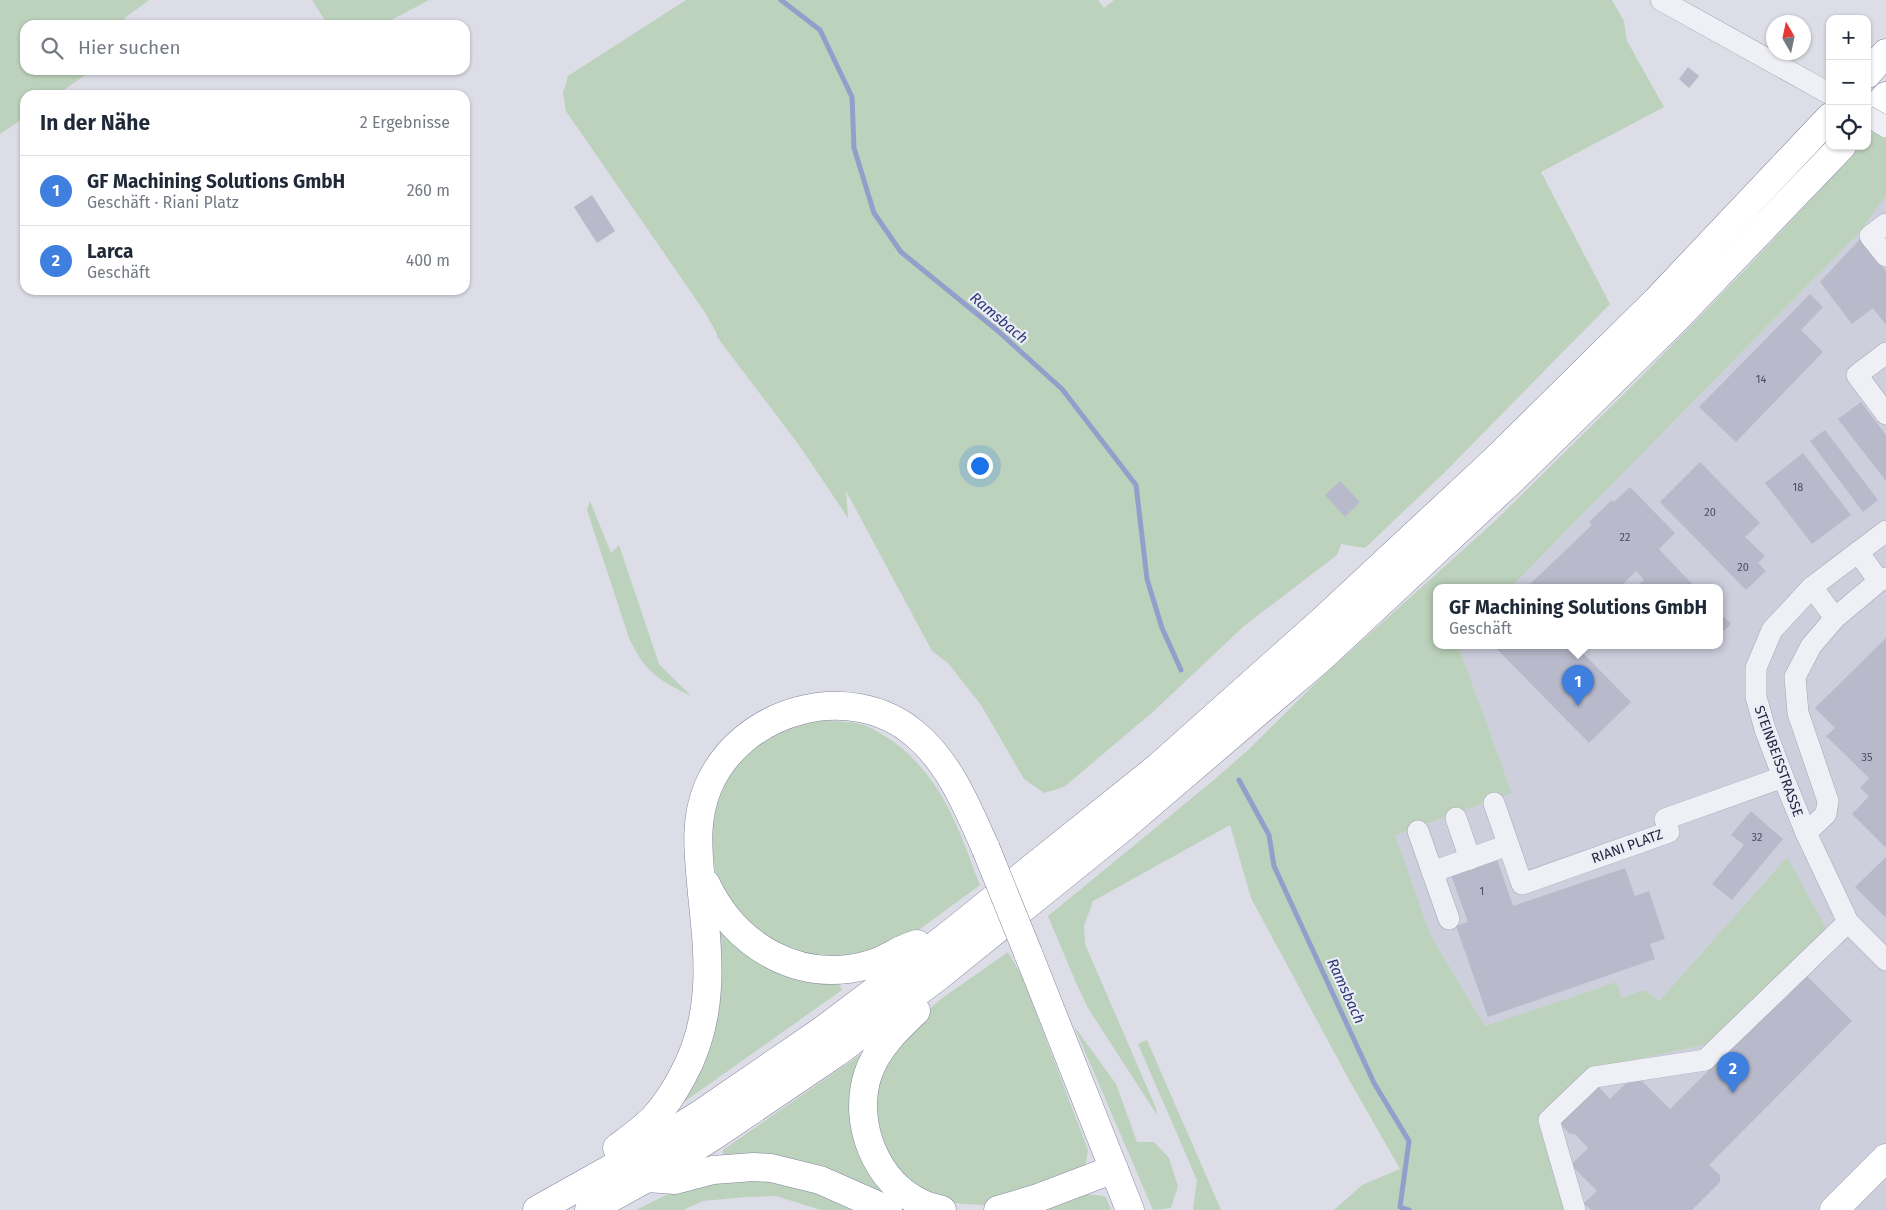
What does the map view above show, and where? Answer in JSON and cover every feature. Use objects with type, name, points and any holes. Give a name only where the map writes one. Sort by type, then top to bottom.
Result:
[{"type":"main road","points":[[1871,70],[1886,53]]},
{"type":"main road","points":[[1871,113],[1886,96]]},
{"type":"main road","points":[[540,1209],[637,1154],[702,1113],[824,1030],[945,938],[1157,768],[1322,621],[1496,459],[1657,300],[1826,121]]},
{"type":"main road","points":[[589,1210],[647,1178],[715,1135],[836,1053],[935,979],[1121,829],[1321,658],[1535,457],[1673,322],[1838,150]]},
{"type":"main road","points":[[540,1209],[564,1181],[607,1155],[654,1118],[688,1068],[702,1030],[708,993],[708,954],[697,833],[703,800],[713,777],[727,757],[751,734],[780,717],[799,710],[832,705],[849,706],[884,715],[914,733],[935,753],[946,769],[973,819],[986,850],[1130,1210]]},
{"type":"main road","points":[[700,866],[713,899],[734,928],[762,950],[796,965],[831,970],[849,969],[884,960],[911,946],[945,938]]},
{"type":"main road","points":[[935,979],[921,1007],[890,1036],[878,1054],[868,1074],[863,1095],[863,1115],[874,1155],[890,1179],[902,1191],[923,1204],[942,1210]]},
{"type":"main road","points":[[1834,1210],[1886,1158]]},
{"type":"main road","points":[[647,1178],[675,1180],[713,1170],[753,1167],[771,1168],[820,1180],[888,1210]]},
{"type":"main road","points":[[998,1210],[1028,1202],[1114,1169]]},
{"type":"street","points":[[1660,0],[1826,92]]},
{"type":"street","points":[[1871,119],[1886,127]]},
{"type":"street","points":[[1886,224],[1870,236],[1886,256]]},
{"type":"street","points":[[1886,353],[1857,375],[1886,414]]},
{"type":"street","name":"STEINBEISSTRASSE","points":[[1886,531],[1812,587],[1772,630],[1756,668],[1756,697],[1765,729],[1806,832],[1848,922],[1886,960]]},
{"type":"street","points":[[1806,832],[1826,814],[1828,801],[1798,713],[1795,677],[1811,646],[1834,618],[1882,580],[1858,552]]},
{"type":"street","points":[[1812,587],[1834,618]]},
{"type":"street","name":"RIANI PLATZ","points":[[1508,845],[1522,884],[1669,832],[1665,819],[1783,778]]},
{"type":"street","points":[[1432,872],[1508,845],[1494,803]]},
{"type":"street","points":[[1456,818],[1470,859]]},
{"type":"street","points":[[1418,831],[1449,919]]},
{"type":"street","points":[[1575,1210],[1549,1120],[1594,1077],[1705,1060],[1848,922]]},
{"type":"shaded area","points":[[1886,196],[1886,1210],[1572,1210],[1543,1115],[1591,1069],[1709,1044],[1787,857],[1659,1001],[1621,998],[1616,982],[1485,1026],[1430,934],[1394,835],[1512,793],[1459,649],[1723,649],[1723,584],[1514,584],[1858,234]]},
{"type":"green space","points":[[0,0],[149,0],[124,20],[20,20],[20,75],[85,75],[64,90],[20,90],[20,120],[0,134]]},
{"type":"green space","points":[[312,0],[429,0],[391,20],[325,20]]},
{"type":"green space","points":[[686,0],[1098,0],[1104,8],[1114,0],[1612,0],[1624,21],[1627,41],[1664,107],[1541,172],[1610,304],[1445,472],[1365,548],[1341,544],[1337,555],[1244,626],[1154,711],[1064,787],[1044,793],[1024,779],[981,705],[948,663],[932,651],[846,491],[848,518],[799,445],[717,337],[706,314],[566,111],[563,93],[568,76]]},
{"type":"green space","points":[[1886,119],[1886,196],[1858,234],[1514,584],[1433,584],[1433,649],[1459,649],[1512,793],[1395,835],[1430,934],[1485,1026],[1616,982],[1621,998],[1644,990],[1659,1001],[1787,857],[1827,930],[1709,1044],[1591,1069],[1543,1114],[1572,1210],[1334,1210],[1362,1185],[1400,1169],[1348,1078],[1251,898],[1230,825],[1093,901],[1084,926],[1085,944],[1156,1108],[1157,1115],[1088,1008],[1048,916],[1246,752],[1326,673],[1493,523],[1641,377],[1857,150],[1871,150],[1871,135]]},
{"type":"green space","points":[[590,501],[611,553],[619,545],[659,664],[691,696],[661,680],[647,667],[635,650],[629,638],[587,510]]},
{"type":"green space","points":[[825,720],[856,723],[872,729],[898,745],[918,764],[941,795],[950,812],[980,885],[897,946],[825,959],[790,951],[759,935],[734,909],[717,880],[711,847],[712,815],[724,783],[743,755],[761,741],[793,726]]},
{"type":"green space","points":[[712,918],[838,981],[842,990],[674,1109]]},
{"type":"green space","points":[[1008,952],[1022,976],[1088,1150],[1085,1168],[1006,1201],[982,1205],[952,1203],[907,1185],[878,1148],[872,1092],[880,1065],[914,1022],[941,999]]},
{"type":"green space","points":[[1074,1026],[1116,1084],[1137,1142],[1154,1142],[1169,1158],[1178,1186],[1171,1208],[1153,1210]]},
{"type":"green space","points":[[1147,1040],[1221,1210],[1193,1210],[1197,1180],[1138,1044]]},
{"type":"green space","points":[[864,1052],[852,1090],[911,1210],[901,1210],[726,1160],[723,1150]]},
{"type":"green space","points":[[747,1178],[778,1180],[817,1192],[859,1210],[821,1210],[776,1196],[703,1201],[683,1210],[636,1210],[666,1195],[705,1182]]},
{"type":"green space","points":[[1084,1194],[1106,1197],[1111,1210],[1035,1210]]},
{"type":"building","points":[[1688,67],[1699,76],[1689,88],[1679,79]]},
{"type":"building","points":[[592,195],[615,231],[597,243],[574,207]]},
{"type":"building","points":[[1861,238],[1886,271],[1886,325],[1873,308],[1852,324],[1820,282]]},
{"type":"building","points":[[1810,294],[1823,307],[1801,330],[1823,352],[1736,442],[1699,407]]},
{"type":"building","points":[[1861,402],[1886,435],[1886,481],[1838,419]]},
{"type":"building","points":[[1825,430],[1878,500],[1863,512],[1810,441]]},
{"type":"building","points":[[1803,453],[1851,515],[1812,544],[1765,483]]},
{"type":"building","points":[[1700,462],[1760,523],[1745,537],[1765,556],[1758,563],[1766,571],[1746,590],[1660,502]]},
{"type":"building","points":[[1340,481],[1360,502],[1345,517],[1325,495]]},
{"type":"building","points":[[1630,487],[1675,533],[1659,549],[1692,584],[1639,584],[1644,580],[1636,571],[1623,584],[1530,584],[1592,525],[1589,522],[1612,500],[1614,502]]},
{"type":"building","points":[[1723,616],[1731,624],[1723,631]]},
{"type":"building","points":[[1886,638],[1886,848],[1852,814],[1869,796],[1860,788],[1869,778],[1826,736],[1835,728],[1815,708]]},
{"type":"building","points":[[1497,649],[1579,649],[1631,702],[1589,743]]},
{"type":"building","points":[[1751,811],[1783,839],[1732,900],[1712,884],[1744,845],[1731,835]]},
{"type":"building","points":[[1886,857],[1886,918],[1855,887]]},
{"type":"building","points":[[1497,859],[1513,906],[1625,868],[1635,896],[1649,891],[1665,939],[1650,944],[1655,959],[1488,1017],[1456,926],[1468,922],[1451,875]]},
{"type":"building","points":[[1805,974],[1852,1021],[1709,1165],[1720,1175],[1720,1182],[1692,1210],[1591,1210],[1584,1203],[1597,1191],[1571,1165],[1588,1148],[1575,1134],[1570,1134],[1561,1125],[1561,1121],[1571,1110],[1575,1110],[1599,1087],[1610,1099],[1635,1074],[1670,1109]]},
{"type":"waterway","name":"Ramsbach","points":[[781,0],[820,30],[852,97],[854,148],[874,213],[901,252],[998,331],[1062,389],[1136,485],[1147,579],[1162,628],[1181,670]]},
{"type":"waterway","name":"Ramsbach","points":[[1239,780],[1269,835],[1274,866],[1374,1083],[1409,1141],[1400,1207],[1409,1210]]},
{"type":"place","name":"GF Machining Solutions GmbH","points":[[1578,706]]},
{"type":"place","name":"Larca","points":[[1733,1093]]}]
